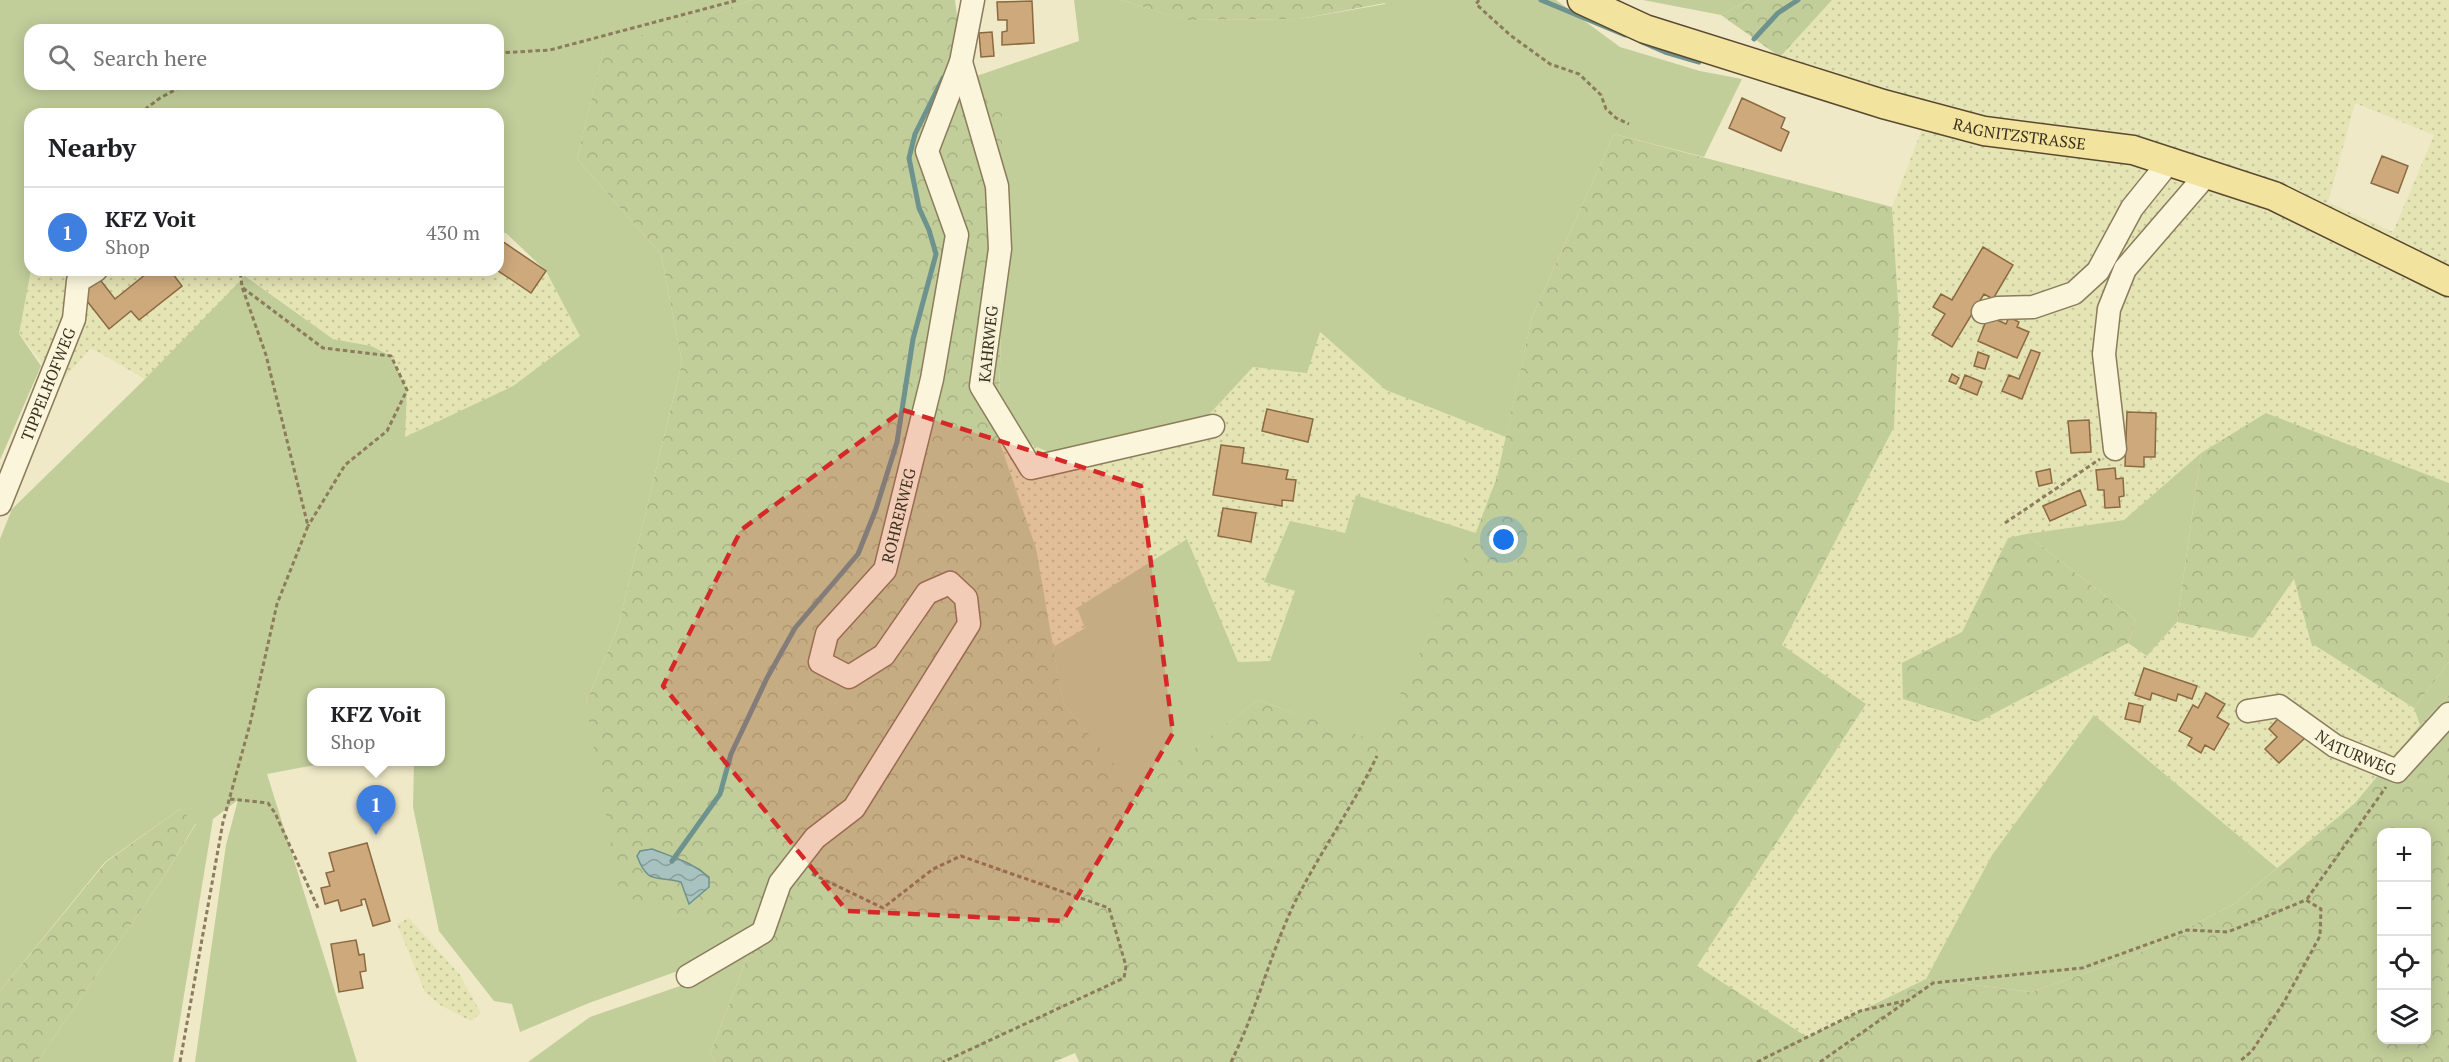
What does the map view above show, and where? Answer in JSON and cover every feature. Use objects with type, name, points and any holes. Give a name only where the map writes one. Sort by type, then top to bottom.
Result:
[{"type":"main road","name":"RAGNITZSTRASSE","points":[[1582,0],[1645,29],[1883,104],[1984,131],[2133,150],[2208,174],[2274,196],[2449,282]]},
{"type":"lane","name":"ROHRERWEG","points":[[688,976],[763,932],[780,883],[815,838],[854,808],[969,624],[966,598],[950,583],[927,594],[884,655],[849,677],[820,662],[827,634],[885,570],[932,379],[957,235],[927,151],[961,62],[973,0]]},
{"type":"lane","name":"KAHRWEG","points":[[961,62],[997,186],[1000,249],[981,386],[1031,468],[1213,426]]},
{"type":"lane","points":[[1983,312],[1998,308],[2033,308],[2074,293],[2098,271],[2132,208],[2169,162]]},
{"type":"lane","points":[[2115,449],[2104,354],[2109,309],[2125,269],[2208,174]]},
{"type":"lane","name":"TIPPELHOFWEG","points":[[0,504],[74,319],[78,281],[86,276]]},
{"type":"lane","name":"NATURWEG","points":[[2248,711],[2279,706],[2335,746],[2397,771],[2449,714]]},
{"type":"path","points":[[504,53],[550,50],[738,0]]},
{"type":"path","points":[[1479,0],[1476,4],[1510,35],[1550,64],[1579,74],[1601,95],[1606,109],[1616,118],[1629,124]]},
{"type":"path","points":[[147,108],[175,90]]},
{"type":"path","points":[[241,276],[242,287],[266,355],[308,526]]},
{"type":"path","points":[[180,1062],[223,822],[250,724],[277,604],[308,526],[345,465],[387,431],[407,390],[391,356],[322,348],[242,287]]},
{"type":"path","points":[[2005,523],[2115,449]]},
{"type":"path","points":[[1231,1062],[1245,1033],[1278,940],[1296,901],[1320,855],[1364,783],[1377,756]]},
{"type":"path","points":[[1820,1062],[1933,983],[2082,968],[2187,930],[2228,932],[2306,900],[2397,771]]},
{"type":"path","points":[[229,799],[268,803],[275,813],[319,910]]},
{"type":"path","points":[[795,865],[883,908],[933,869],[961,856],[1109,908],[1126,966],[1124,978],[943,1062]]},
{"type":"path","points":[[2239,1062],[2252,1051],[2284,1002],[2320,936],[2321,909],[2306,900]]},
{"type":"path","points":[[1757,1062],[1860,1011],[1906,1001]]},
{"type":"highlighted area","points":[[903,410],[1141,486],[1173,733],[1063,921],[847,911],[663,686],[741,530]]},
{"type":"green space","points":[[0,0],[753,0],[604,48],[577,159],[661,254],[682,362],[618,627],[586,703],[693,917],[746,936],[689,967],[589,1003],[520,1032],[512,1004],[494,1001],[439,931],[413,807],[414,766],[445,766],[445,688],[307,688],[307,766],[310,766],[267,774],[357,1062],[195,1062],[226,845],[238,800],[213,819],[173,1062],[37,1062],[163,878],[196,824],[180,809],[105,862],[0,991],[0,539],[12,509],[145,379],[245,276],[333,339],[371,346],[391,356],[407,390],[405,437],[513,386],[580,336],[546,271],[504,233],[504,108],[24,108],[24,276],[30,276],[19,334],[41,366],[0,460]]},
{"type":"green space","points":[[753,0],[955,0],[965,80],[1002,113],[1003,259],[998,437],[1036,548],[1063,703],[1137,792],[1258,700],[1378,742],[1476,532],[1497,477],[1532,317],[1614,134],[1892,207],[1899,318],[1894,427],[1782,645],[1866,704],[1697,966],[1807,1037],[1926,979],[2031,992],[2131,957],[2234,904],[2355,803],[2420,725],[2449,695],[2449,1062],[1079,1062],[1075,1053],[1054,1062],[715,1062],[710,1054],[751,947],[746,936],[620,895],[586,703],[618,627],[682,362],[661,254],[577,159],[604,47]],"holes":[[[652,849],[664,854],[709,887],[689,904],[681,882],[647,876]]]},
{"type":"green space","points":[[1074,0],[1121,0],[1186,20],[1300,19],[1385,4],[1385,0],[1556,0],[1620,47],[1700,71],[1742,79],[1704,157],[1614,134],[1532,317],[1506,437],[1386,390],[1320,332],[1307,373],[1253,367],[1205,419],[1051,453],[1023,441],[999,402],[1003,259],[965,80],[1079,41]]},
{"type":"green space","points":[[1121,0],[1385,0],[1385,3],[1300,19],[1185,20]]},
{"type":"green space","points":[[1643,0],[1749,0],[1721,15]]},
{"type":"green space","points":[[1749,0],[1832,0],[1780,57],[1721,15]]},
{"type":"green space","points":[[1832,0],[2449,0],[2449,483],[2265,414],[2201,453],[2124,520],[2008,538],[1962,632],[1978,722],[2128,643],[2147,656],[2177,622],[2253,638],[2294,579],[2311,643],[2414,708],[2420,725],[2355,803],[2277,868],[2094,715],[1992,855],[1926,979],[1806,1037],[1696,966],[1866,705],[1782,645],[1894,427],[1899,318],[1892,207],[1931,106],[1780,57]],"holes":[[[2355,103],[2434,135],[2393,232],[2328,202]]]},
{"type":"green space","points":[[546,271],[580,336],[513,386],[404,438],[407,390],[371,346],[333,339],[246,276],[504,275],[530,293]]},
{"type":"green space","points":[[30,276],[246,276],[145,379],[91,348],[59,384],[19,334]]},
{"type":"green space","points":[[1319,332],[1387,390],[1506,437],[1497,477],[1476,533],[1356,495],[1345,533],[1265,582],[1295,591],[1270,661],[1237,662],[1186,539],[1078,608],[1085,628],[1053,647],[1036,548],[998,437],[999,402],[1205,419],[1253,367]]},
{"type":"green space","points":[[2266,413],[2449,483],[2449,662],[2414,708],[2311,643],[2294,579],[2253,638],[2177,622],[2201,453]]},
{"type":"green space","points":[[2201,453],[2177,622],[2147,656],[2128,643],[2136,620],[2026,534],[2124,520]]},
{"type":"green space","points":[[1356,495],[1476,533],[1378,743],[1258,700],[1137,793],[1063,703],[1053,647],[1085,628],[1077,608],[1187,539],[1238,662],[1270,661],[1295,591],[1264,582],[1290,521],[1345,533]]},
{"type":"green space","points":[[2026,534],[2136,620],[2128,643],[1978,722],[1903,699],[1902,663],[1962,632],[2008,538]]},
{"type":"green space","points":[[2449,662],[2449,695],[2420,725],[2414,708]]},
{"type":"green space","points":[[2094,715],[2277,868],[2234,904],[2131,957],[2031,992],[1926,979],[1992,855]]},
{"type":"green space","points":[[180,809],[196,823],[163,878],[37,1062],[0,1062],[0,991],[106,862]]},
{"type":"green space","points":[[409,918],[460,975],[481,1013],[471,1021],[440,1005],[425,992],[397,924]]},
{"type":"green space","points":[[751,947],[710,1054],[715,1062],[528,1062],[590,1017],[680,986]]},
{"type":"water","points":[[652,849],[695,867],[709,877],[709,887],[689,904],[681,882],[653,877],[645,871],[637,856],[640,851]]},
{"type":"building","points":[[1032,1],[1034,43],[1002,45],[1002,32],[1007,31],[1007,20],[998,20],[997,2]]},
{"type":"building","points":[[992,32],[994,56],[981,57],[979,33]]},
{"type":"building","points":[[1742,98],[1785,118],[1781,128],[1789,132],[1781,151],[1729,128]]},
{"type":"building","points":[[2382,156],[2408,166],[2398,193],[2371,183]]},
{"type":"building","points":[[504,242],[546,271],[531,293],[504,275]]},
{"type":"building","points":[[1983,247],[2013,265],[1993,299],[1984,294],[1952,347],[1932,335],[1945,314],[1933,307],[1941,294],[1952,300]]},
{"type":"building","points":[[144,276],[174,276],[182,286],[139,320],[131,311],[109,329],[80,292],[98,277],[115,299]]},
{"type":"building","points":[[1988,316],[2006,324],[2009,317],[2019,322],[2017,327],[2029,332],[2017,358],[1978,341]]},
{"type":"building","points":[[2031,350],[2040,353],[2022,399],[2002,391],[2009,375],[2019,379]]},
{"type":"building","points":[[1978,352],[1989,356],[1985,369],[1974,366]]},
{"type":"building","points":[[1952,374],[1959,378],[1956,384],[1949,381]]},
{"type":"building","points":[[1965,375],[1982,382],[1977,395],[1960,388]]},
{"type":"building","points":[[1267,409],[1313,419],[1308,442],[1262,431]]},
{"type":"building","points":[[2127,412],[2156,413],[2155,457],[2144,457],[2144,467],[2125,466]]},
{"type":"building","points":[[2089,420],[2091,452],[2071,453],[2068,421]]},
{"type":"building","points":[[1221,445],[1244,448],[1242,463],[1288,470],[1286,479],[1296,480],[1293,501],[1282,500],[1282,506],[1213,495]]},
{"type":"building","points":[[2115,468],[2116,479],[2123,478],[2124,496],[2119,497],[2120,507],[2105,508],[2104,490],[2098,490],[2096,470]]},
{"type":"building","points":[[2050,469],[2052,483],[2039,486],[2036,472]]},
{"type":"building","points":[[2080,490],[2086,505],[2050,521],[2043,506]]},
{"type":"building","points":[[1223,508],[1256,513],[1251,542],[1218,536]]},
{"type":"building","points":[[2144,668],[2197,686],[2192,699],[2178,694],[2176,701],[2152,693],[2150,700],[2135,695]]},
{"type":"building","points":[[2206,693],[2225,704],[2217,717],[2229,724],[2214,750],[2205,745],[2201,753],[2188,745],[2192,738],[2179,731],[2193,705],[2198,708]]},
{"type":"building","points":[[2129,703],[2143,706],[2140,722],[2125,719]]},
{"type":"building","points":[[2283,713],[2307,736],[2279,763],[2265,749],[2277,737],[2269,729]]},
{"type":"building","points":[[367,843],[390,921],[373,926],[365,899],[361,900],[362,905],[341,911],[338,900],[325,904],[321,888],[330,886],[326,873],[334,871],[329,853]]},
{"type":"building","points":[[356,940],[359,955],[364,954],[366,971],[360,972],[363,988],[339,992],[331,944]]},
{"type":"waterway","points":[[1541,0],[1625,35]]},
{"type":"waterway","points":[[1754,39],[1778,13],[1798,0]]},
{"type":"waterway","points":[[1642,42],[1665,52],[1699,62]]},
{"type":"waterway","points":[[672,861],[720,794],[731,754],[767,678],[795,628],[858,554],[876,509],[897,442],[913,339],[936,254],[919,208],[909,158],[915,134],[943,78]]},
{"type":"place","name":"KFZ Voit","points":[[376,835]]}]
